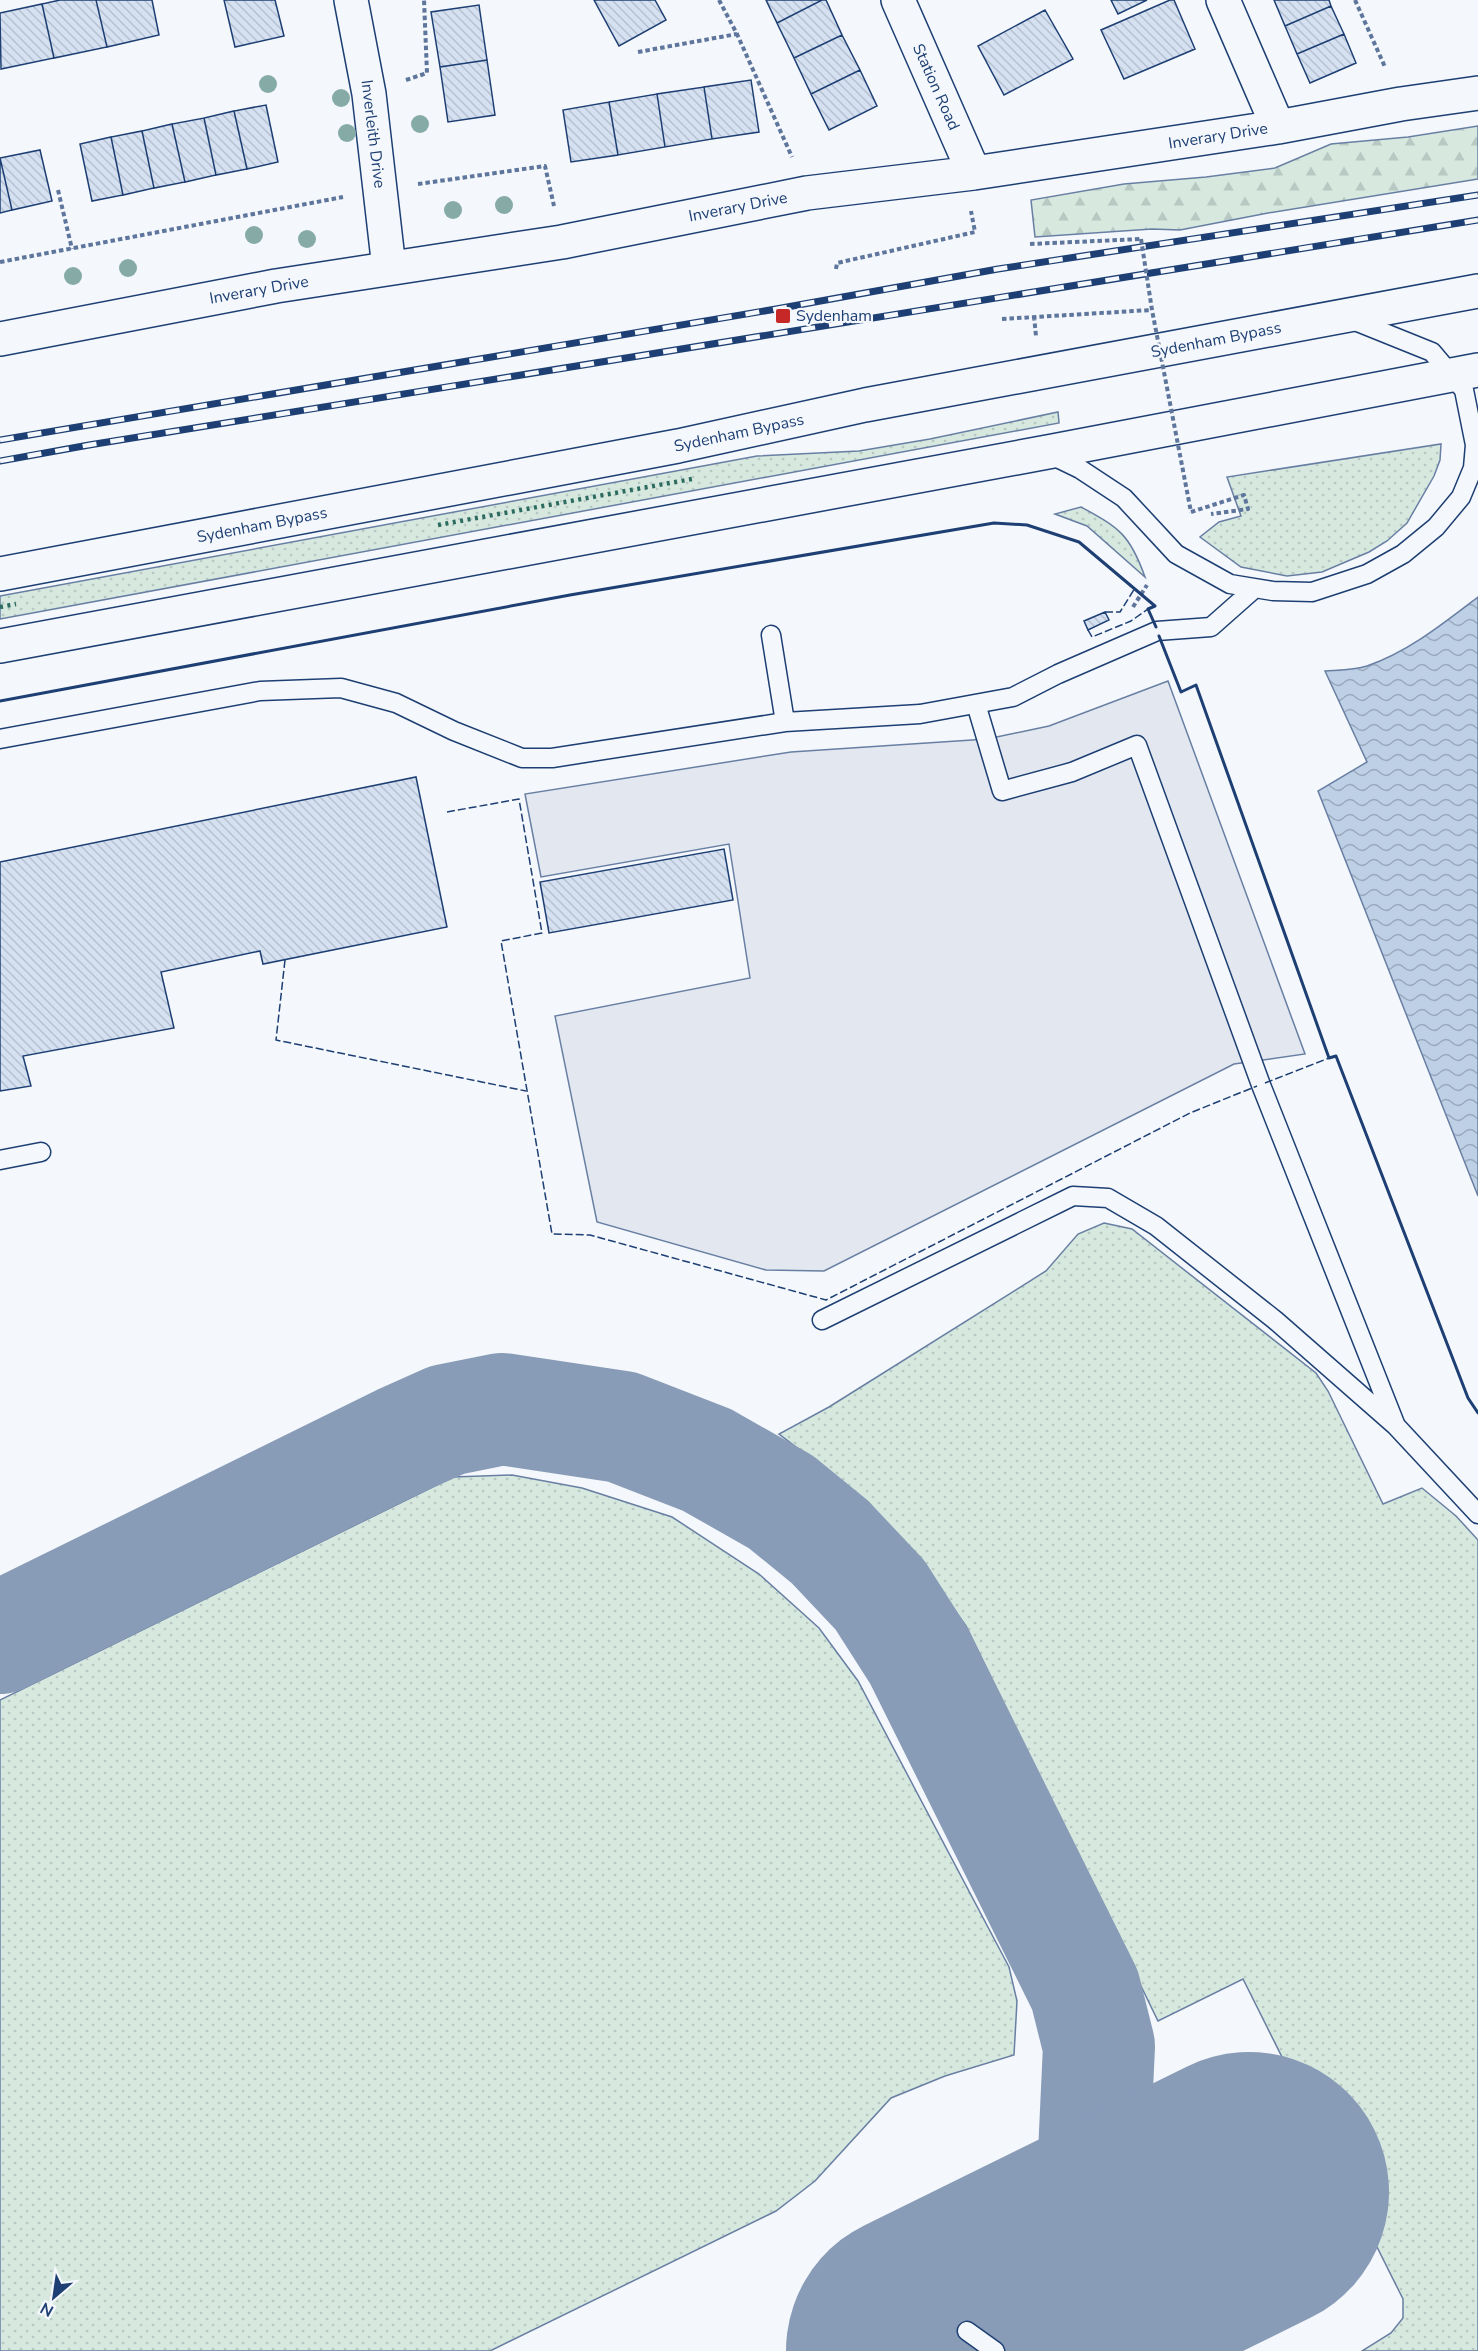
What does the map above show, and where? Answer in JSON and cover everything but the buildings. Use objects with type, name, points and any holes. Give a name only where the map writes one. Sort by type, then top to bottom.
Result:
[{"type":"main road","name":"Inverleith Drive","points":[[351,0],[369,94],[389,268]]},
{"type":"main road","name":"Station Road","points":[[898,0],[974,174]]},
{"type":"main road","points":[[1223,0],[1278,127]]},
{"type":"main road","name":"Inverary Drive","points":[[0,339],[276,286],[562,242],[807,193],[974,174],[1278,127],[1401,104],[1478,93]]},
{"type":"main road","name":"Sydenham Bypass","points":[[0,574],[678,446],[865,405],[1478,291]]},
{"type":"main road","points":[[0,646],[1045,453],[1465,372]]},
{"type":"lane","points":[[1045,453],[1080,469],[1125,498],[1176,554],[1230,584],[1273,591],[1312,592],[1366,574],[1403,554],[1436,527],[1461,496],[1473,468],[1477,445],[1464,390],[1465,372],[1432,352],[1343,316]]},
{"type":"lane","points":[[0,739],[260,691],[341,688],[396,703],[454,731],[522,758],[552,758],[785,722],[920,714],[1013,697],[1058,674],[1157,631],[1211,627],[1254,589]]},
{"type":"lane","points":[[771,635],[785,722]]},
{"type":"lane","points":[[976,704],[1002,791],[1072,772],[1137,745],[1261,1085],[1396,1426]]},
{"type":"lane","points":[[0,1160],[41,1152]]},
{"type":"lane","points":[[822,1320],[1073,1196],[1108,1198],[1165,1233],[1275,1320],[1396,1426],[1478,1514]]},
{"type":"lane","points":[[967,2331],[995,2351]]},
{"type":"path","points":[[369,94],[427,73],[424,0]]},
{"type":"path","points":[[719,0],[737,34],[807,193]]},
{"type":"path","points":[[1355,0],[1401,104]]},
{"type":"path","points":[[638,52],[737,34]]},
{"type":"path","points":[[0,262],[380,190],[545,166],[562,242]]},
{"type":"path","points":[[58,190],[72,249]]},
{"type":"path","points":[[836,268],[837,264],[975,232],[971,210],[979,206]]},
{"type":"path","points":[[1030,244],[1141,239],[1152,310],[1191,512],[1244,495],[1248,508],[1210,514]]},
{"type":"path","points":[[1002,319],[1152,310]]},
{"type":"path","points":[[1034,316],[1036,336]]},
{"type":"green space","points":[[1478,126],[1478,179],[1268,213],[1180,230],[1152,229],[1035,237],[1031,200],[1124,184],[1275,168],[1331,144],[1408,137]]},
{"type":"green space","points":[[1058,412],[1059,423],[0,619],[0,596],[757,456],[859,451],[930,439]]},
{"type":"green space","points":[[1441,444],[1440,460],[1434,476],[1407,523],[1387,541],[1369,552],[1322,572],[1287,576],[1241,567],[1200,537],[1219,522],[1241,516],[1227,477]]},
{"type":"green space","points":[[1081,507],[1122,534],[1134,551],[1145,577],[1087,526],[1055,514]]},
{"type":"green space","points":[[1104,1223],[1132,1229],[1316,1373],[1328,1391],[1383,1504],[1422,1488],[1456,1516],[1478,1540],[1478,2351],[1362,2351],[1391,2333],[1403,2318],[1403,2299],[1243,1979],[1158,2021],[966,1626],[919,1561],[868,1502],[779,1434],[829,1407],[1046,1271],[1078,1234]]},
{"type":"green space","points":[[512,1475],[582,1488],[672,1517],[759,1574],[819,1628],[858,1681],[1009,1967],[1017,2001],[1014,2055],[945,2076],[891,2098],[815,2181],[776,2211],[490,2351],[0,2351],[0,1700],[453,1477]]},
{"type":"shaded area","points":[[1168,681],[1305,1054],[1234,1064],[824,1271],[766,1270],[597,1222],[555,1016],[750,978],[729,844],[541,877],[525,794],[791,752],[987,739],[1049,726]]},
{"type":"water","points":[[1478,597],[1478,1196],[1318,791],[1367,762],[1325,671],[1362,667],[1397,653],[1425,636]]},
{"type":"taxiway","points":[[0,1638],[400,1441],[447,1420],[502,1409],[622,1427],[707,1460],[781,1502],[830,1542],[880,1595],[919,1656],[1085,1990],[1099,2046],[1094,2154],[1069,2217],[1031,2272],[967,2331]]},
{"type":"runway","points":[[926,2351],[1249,2192]]},
{"type":"railway","points":[[0,440],[776,309],[998,269],[1478,195]]},
{"type":"railway","points":[[0,461],[1478,220]]},
{"type":"hedge","points":[[438,525],[692,479]]},
{"type":"hedge","points":[[0,607],[16,604]]},
{"type":"fence","points":[[1105,612],[1120,612],[1135,588]]},
{"type":"fence","points":[[1088,630],[1092,637],[1131,621],[1148,609]]},
{"type":"fence","points":[[447,812],[519,799],[542,933],[501,941],[552,1234],[590,1235],[826,1300],[1190,1113],[1257,1086]]},
{"type":"fence","points":[[285,960],[276,1040],[526,1091]]},
{"type":"fence","points":[[1265,1083],[1329,1058]]},
{"type":"wall","points":[[0,701],[570,595],[994,523],[1027,525],[1079,542],[1155,606],[1148,609],[1156,627]]},
{"type":"wall","points":[[1159,636],[1181,692],[1196,685],[1329,1058],[1336,1056],[1468,1398],[1478,1413]]},
{"type":"place","name":"Sydenham","points":[[783,316]]}]
